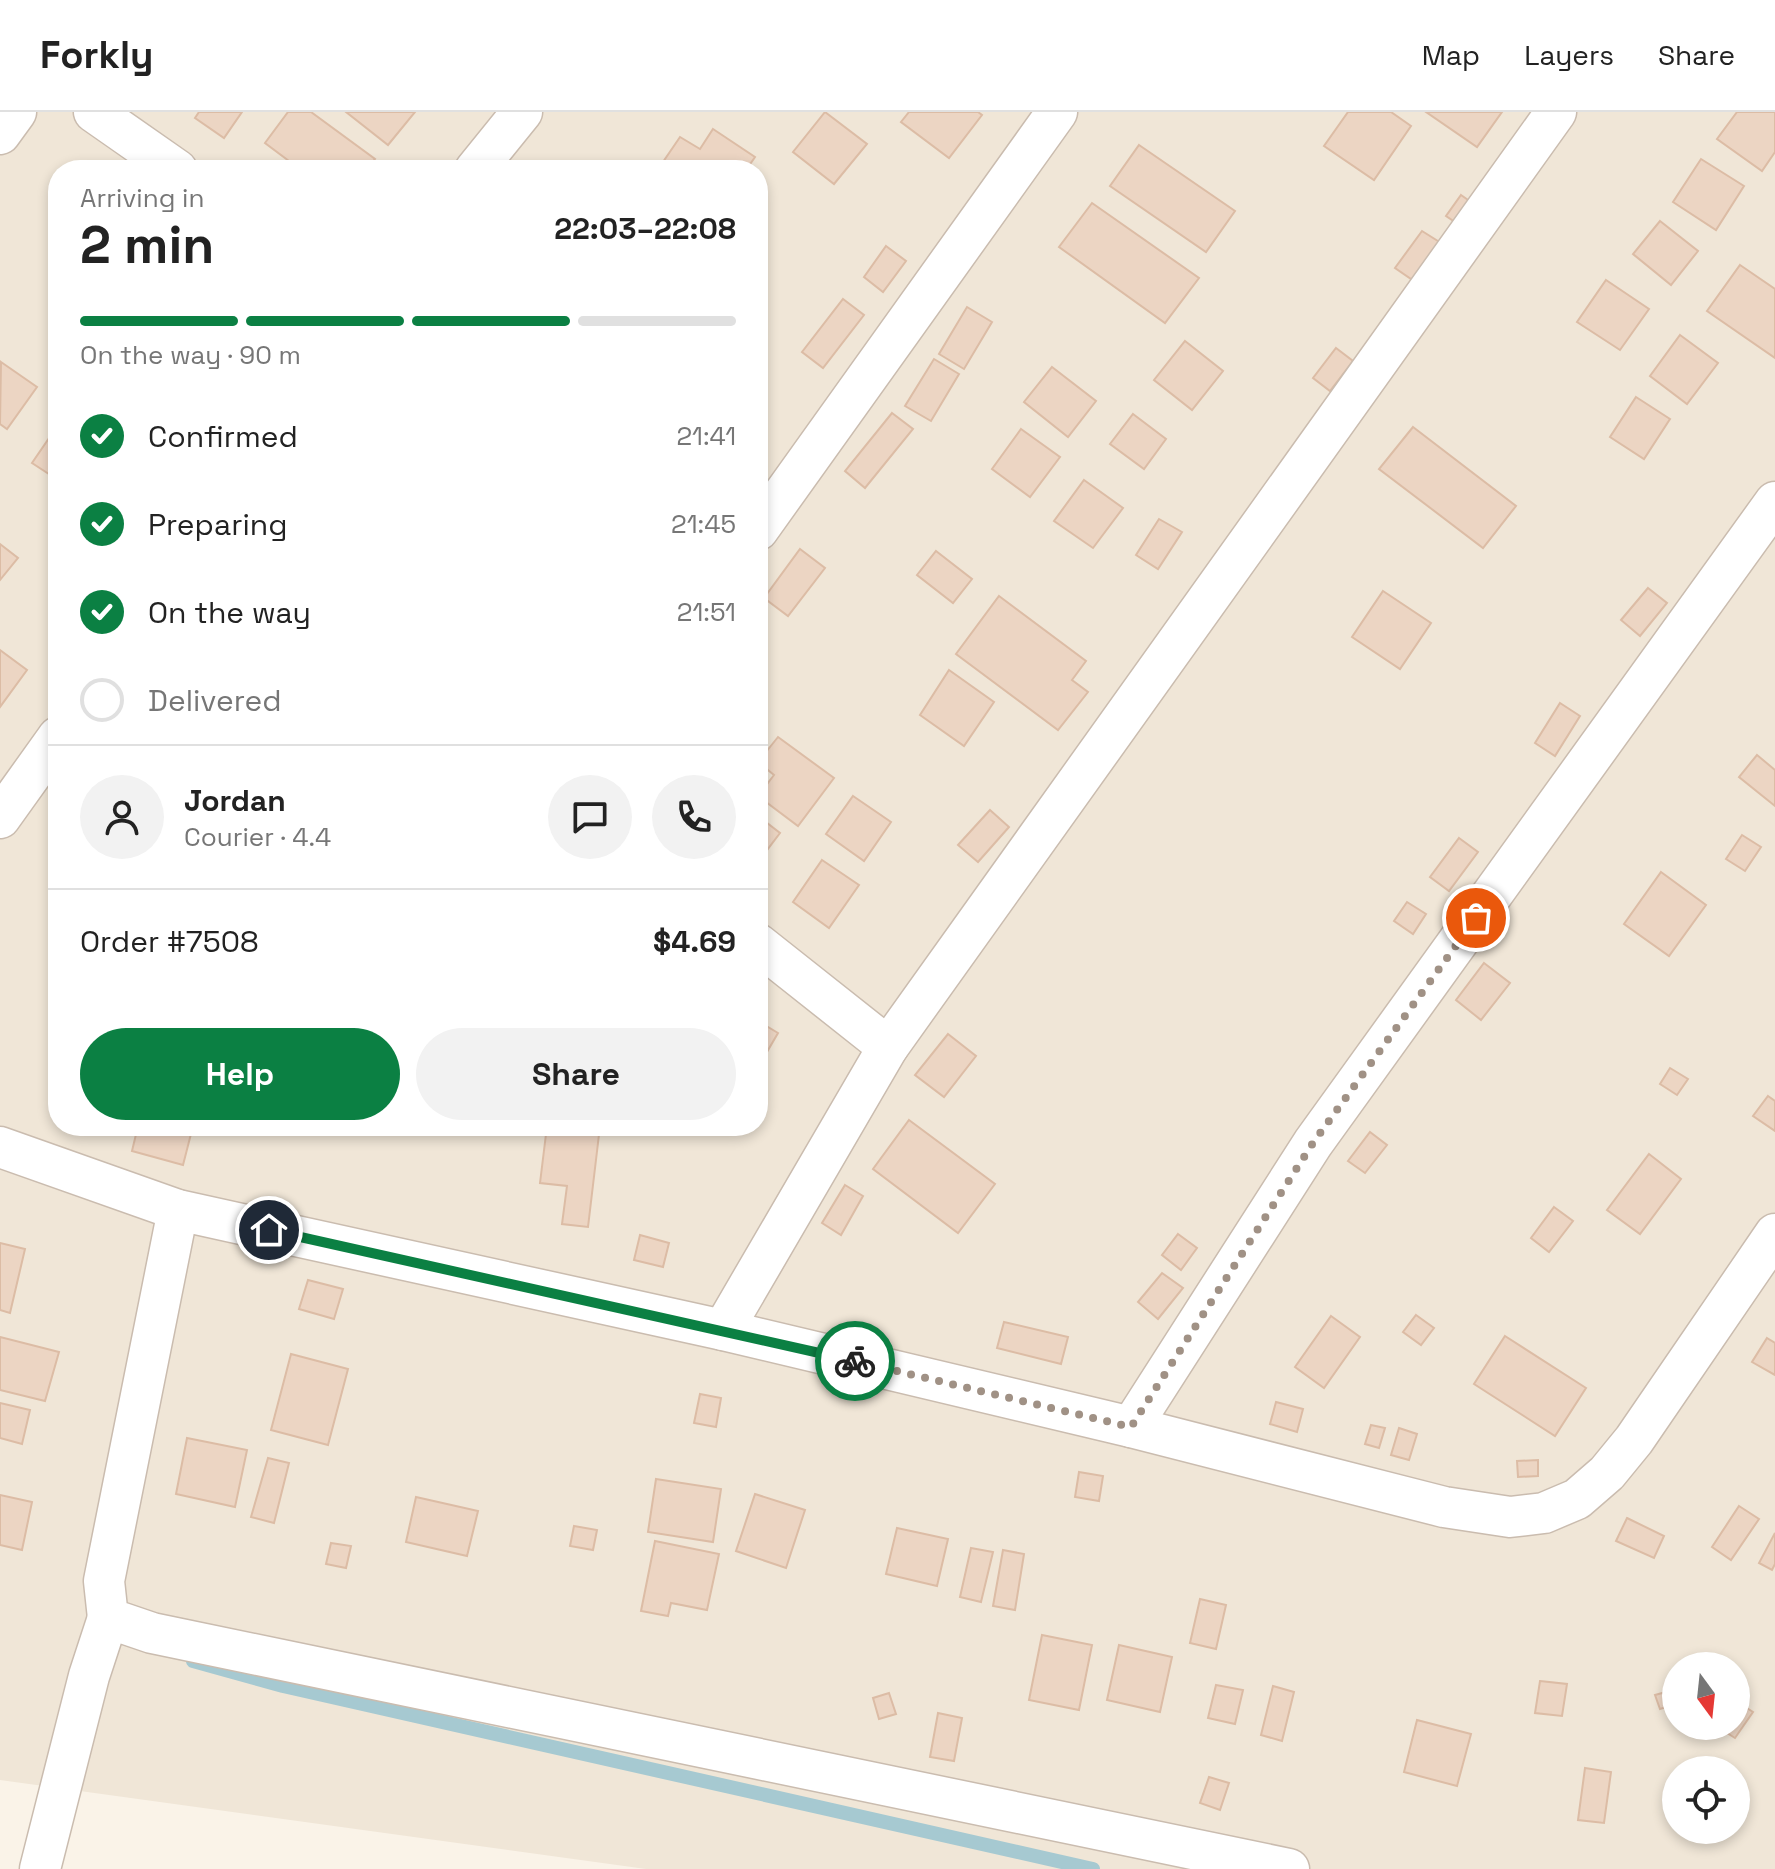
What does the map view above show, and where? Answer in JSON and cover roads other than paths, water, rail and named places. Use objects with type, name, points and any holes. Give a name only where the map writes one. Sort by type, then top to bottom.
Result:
[{"type":"street","points":[[0,134],[16,112]]},
{"type":"street","points":[[94,112],[163,160]]},
{"type":"street","points":[[483,160],[522,112]]},
{"type":"street","points":[[768,516],[1057,112]]},
{"type":"street","points":[[723,1330],[888,1047],[1556,112]]},
{"type":"street","points":[[1131,1427],[1313,1143],[1775,502]]},
{"type":"street","points":[[0,818],[48,751]]},
{"type":"street","points":[[768,952],[888,1047]]},
{"type":"street","points":[[0,1147],[178,1210],[723,1330],[1131,1427],[1444,1507],[1510,1517],[1544,1513],[1577,1499],[1607,1473],[1775,1234]]},
{"type":"street","points":[[40,1869],[89,1676],[108,1618],[104,1581],[178,1210]]},
{"type":"street","points":[[108,1618],[152,1633],[1289,1869]]},
{"type":"waterway","points":[[193,1661],[283,1686],[1093,1869]]}]
